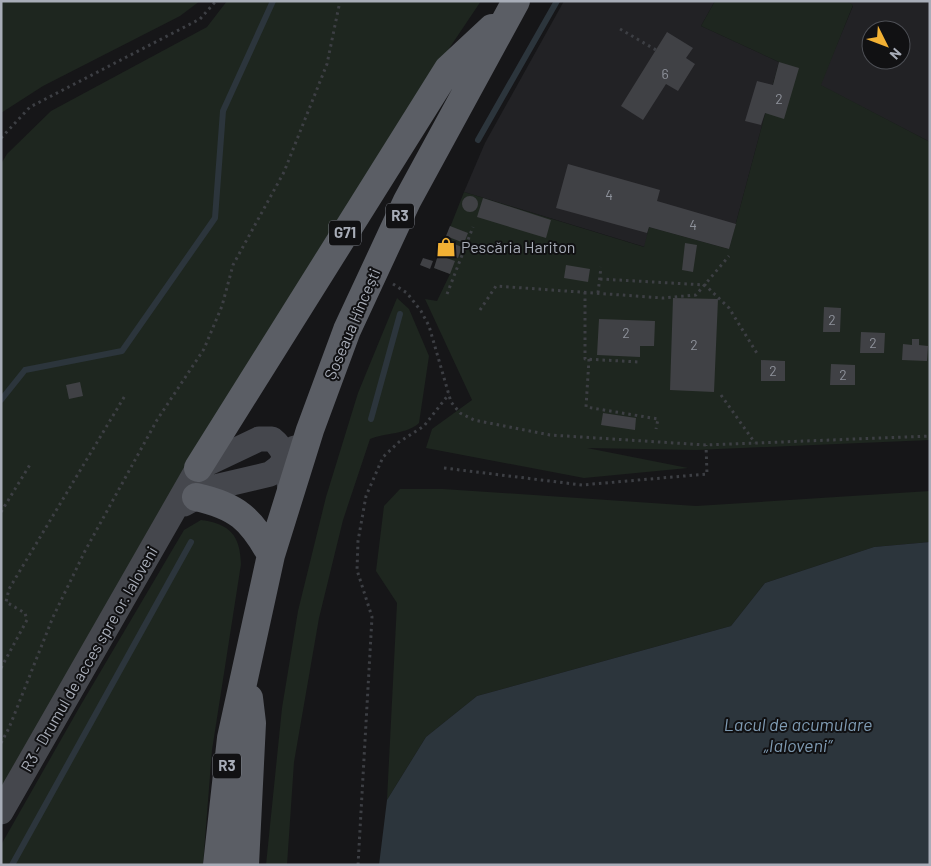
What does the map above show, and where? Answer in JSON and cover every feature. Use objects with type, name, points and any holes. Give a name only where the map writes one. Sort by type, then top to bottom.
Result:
[{"type":"highway","name":"Șoseaua Hîncești","points":[[216,865],[231,738],[271,555],[310,430],[347,330],[411,193],[513,7]]},
{"type":"highway","name":"G71","points":[[198,468],[448,69],[513,7]]},
{"type":"highway","points":[[187,502],[224,504],[237,511],[258,531],[271,555]]},
{"type":"highway","name":"Șoseaua Hîncești","points":[[245,865],[252,723],[247,670]]},
{"type":"main road","points":[[187,502],[221,485],[270,474],[310,430]]},
{"type":"main road","points":[[198,468],[266,437],[278,443],[286,458],[290,492]]},
{"type":"main road","name":"R3 - Drumul de acces spre or. Ialoveni","points":[[1,812],[187,502],[198,468]]},
{"type":"path","points":[[1,138],[2,133],[30,107],[200,19],[216,1]]},
{"type":"path","points":[[1,743],[9,728],[53,617],[85,551],[156,420],[204,349],[222,306],[233,265],[284,172],[320,82],[327,64],[340,1]]},
{"type":"path","points":[[620,29],[656,50]]},
{"type":"path","points":[[447,294],[473,227]]},
{"type":"path","points":[[480,310],[496,286],[663,298],[696,295],[729,256]]},
{"type":"path","points":[[598,293],[601,267]]},
{"type":"path","points":[[374,271],[407,294],[421,310],[429,326],[451,402],[460,413],[486,423],[550,435],[706,445],[930,436]]},
{"type":"path","points":[[600,279],[705,286],[729,308],[758,355]]},
{"type":"path","points":[[585,292],[585,359],[638,362]]},
{"type":"path","points":[[589,359],[586,407],[658,419],[656,429]]},
{"type":"path","points":[[1,668],[27,620],[25,614],[6,602],[9,590],[126,394]]},
{"type":"path","points":[[358,865],[372,617],[357,570],[358,541],[366,496],[383,457],[399,442],[424,426],[449,394]]},
{"type":"path","points":[[721,395],[756,443]]},
{"type":"path","points":[[444,468],[582,485],[707,474],[706,445]]},
{"type":"path","points":[[1,512],[31,463]]},
{"type":"shaded area","points":[[1,1],[200,1],[180,16],[43,86],[1,113]]},
{"type":"shaded area","points":[[227,1],[481,1],[438,65],[1,791],[1,164],[7,154],[51,111],[207,27]]},
{"type":"shaded area","points":[[564,1],[715,1],[701,26],[779,62],[729,249],[649,227],[645,247],[464,192],[485,143]]},
{"type":"shaded area","points":[[715,1],[847,1],[853,5],[821,85],[930,142],[930,440],[696,450],[587,448],[688,468],[584,478],[426,448],[432,429],[472,400],[425,299],[437,301],[450,274],[434,268],[464,192],[644,247],[649,227],[729,249],[779,62],[701,26]]},
{"type":"shaded area","points":[[847,1],[930,1],[930,142],[820,85],[853,6]]},
{"type":"shaded area","points":[[397,298],[409,309],[429,356],[419,423],[409,429],[370,439],[343,520],[319,618],[294,762],[287,865],[266,865],[282,708],[298,611],[326,497],[358,393]]},
{"type":"shaded area","points":[[400,489],[443,489],[696,506],[930,491],[930,542],[874,547],[765,583],[731,626],[477,696],[426,737],[387,800],[397,603],[376,571],[384,506]]},
{"type":"shaded area","points":[[201,520],[219,524],[232,533],[236,538],[241,564],[212,750],[203,865],[1,865],[1,845],[79,708],[184,530]]},
{"type":"water","name":"Lacul de acumulare „Ialoveni”","points":[[930,542],[930,865],[379,865],[387,800],[426,737],[477,696],[731,626],[765,583],[874,547]]},
{"type":"building","points":[[667,32],[693,48],[686,58],[695,64],[678,91],[666,84],[643,120],[621,106]]},
{"type":"building","points":[[779,62],[799,68],[784,119],[765,113],[761,125],[745,121],[757,81],[773,85]]},
{"type":"building","points":[[568,164],[660,190],[657,201],[736,224],[729,249],[649,227],[647,233],[556,208]]},
{"type":"building","points":[[470,196],[476,198],[478,204],[476,210],[470,212],[464,210],[462,204],[464,198]]},
{"type":"building","points":[[483,198],[551,220],[546,238],[477,217]]},
{"type":"building","points":[[450,226],[468,233],[464,243],[446,236]]},
{"type":"building","points":[[444,240],[462,247],[458,258],[440,251]]},
{"type":"building","points":[[685,243],[697,245],[693,272],[682,270]]},
{"type":"building","points":[[438,255],[455,261],[450,274],[434,268]]},
{"type":"building","points":[[423,258],[433,261],[430,269],[420,265]]},
{"type":"building","points":[[566,265],[590,269],[588,282],[564,278]]},
{"type":"building","points":[[673,298],[718,299],[714,392],[670,390]]},
{"type":"building","points":[[824,307],[841,308],[840,332],[823,332]]},
{"type":"building","points":[[599,319],[655,321],[654,346],[640,346],[640,357],[597,355]]},
{"type":"building","points":[[861,332],[885,333],[884,353],[860,353]]},
{"type":"building","points":[[912,339],[919,339],[919,345],[928,346],[927,361],[902,360],[903,344],[912,345]]},
{"type":"building","points":[[761,360],[785,361],[785,381],[761,381]]},
{"type":"building","points":[[831,364],[855,365],[855,385],[830,385]]},
{"type":"building","points":[[80,382],[83,396],[69,399],[66,385]]},
{"type":"building","points":[[603,413],[636,418],[635,430],[601,425]]},
{"type":"waterway","points":[[1,400],[25,370],[122,351],[215,218],[223,111],[273,1]]},
{"type":"waterway","points":[[478,140],[557,1]]},
{"type":"waterway","points":[[371,419],[400,314]]},
{"type":"waterway","points":[[12,865],[191,542]]},
{"type":"place","name":"Pescăria Hariton","points":[[446,247]]}]
